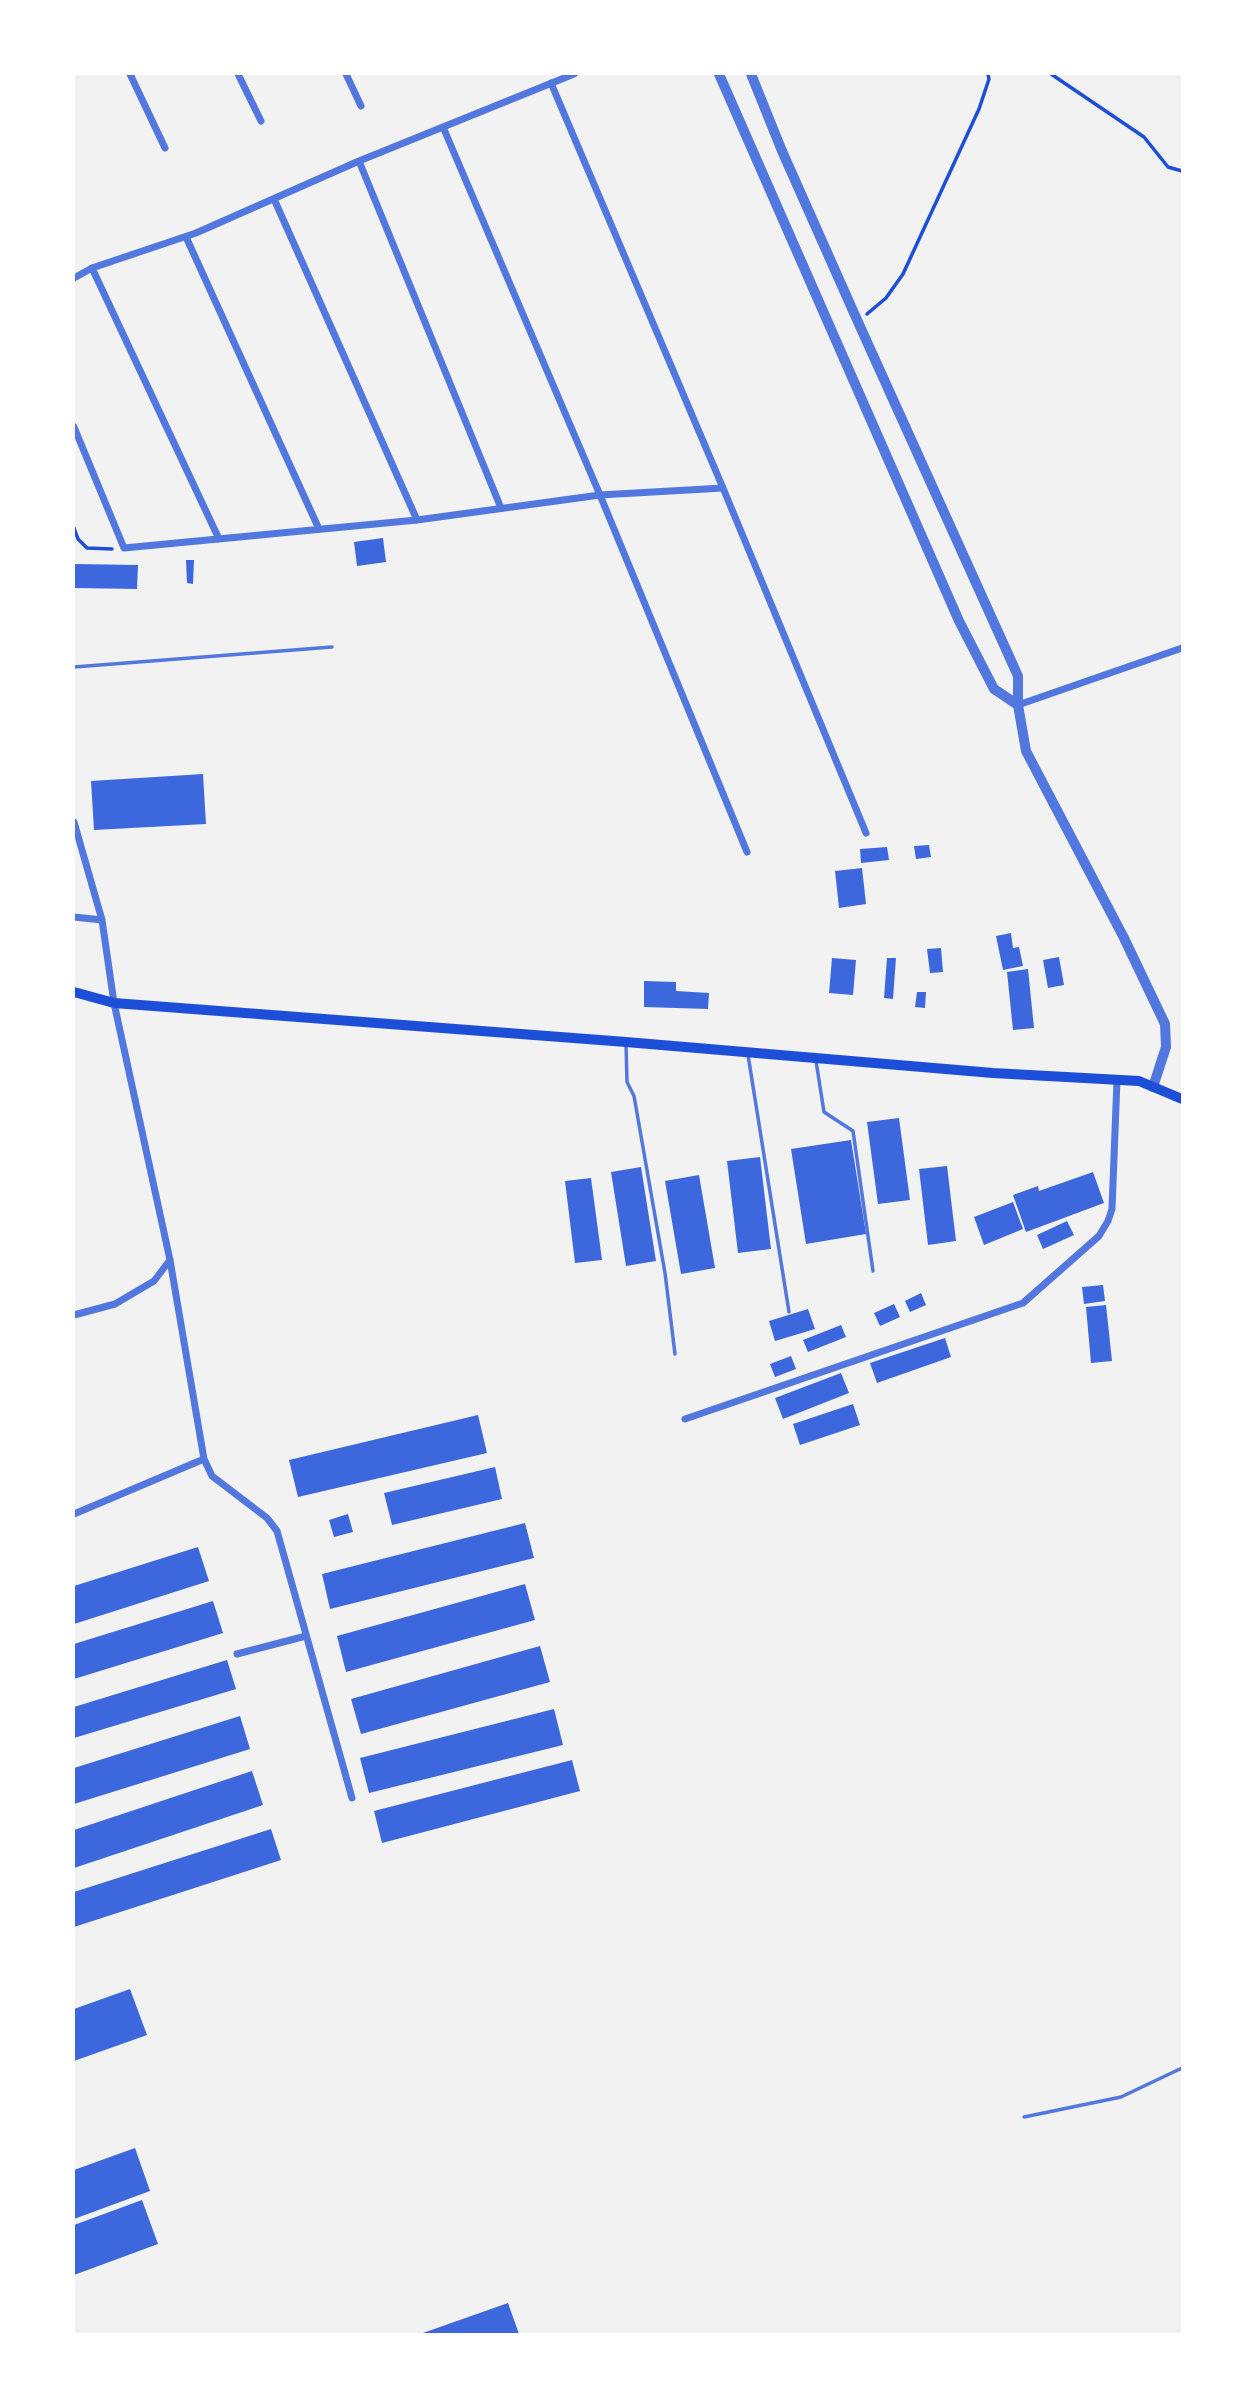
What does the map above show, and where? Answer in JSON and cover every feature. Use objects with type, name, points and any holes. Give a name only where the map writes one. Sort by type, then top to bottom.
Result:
[{"type":"main road","points":[[74,992],[114,1003],[1139,1082],[1182,1099]]},
{"type":"street","points":[[130,74],[165,148]]},
{"type":"street","points":[[238,74],[261,121]]},
{"type":"street","points":[[346,74],[362,106]]},
{"type":"street","points":[[74,278],[92,268],[186,237],[359,161],[574,74]]},
{"type":"street","points":[[719,74],[959,621],[994,689],[1018,705]]},
{"type":"street","points":[[751,74],[782,151],[1018,676],[1018,705],[1026,751],[1124,938],[1165,1024],[1166,1047],[1153,1087]]},
{"type":"street","points":[[551,83],[866,833]]},
{"type":"street","points":[[443,127],[600,495],[747,852]]},
{"type":"street","points":[[359,161],[501,508]]},
{"type":"street","points":[[274,199],[417,520]]},
{"type":"street","points":[[186,237],[319,529]]},
{"type":"street","points":[[92,268],[219,539]]},
{"type":"street","points":[[74,427],[124,548],[417,520],[600,495],[723,488]]},
{"type":"street","points":[[1018,705],[1182,648]]},
{"type":"street","points":[[74,822],[102,920],[114,1003],[170,1260],[204,1459],[212,1476],[267,1518],[277,1531],[352,1798]]},
{"type":"street","points":[[74,917],[102,920]]},
{"type":"street","points":[[685,1419],[1023,1303],[1099,1236],[1108,1221],[1112,1209],[1117,1080]]},
{"type":"street","points":[[74,1315],[115,1304],[154,1281],[170,1260]]},
{"type":"street","points":[[74,1514],[204,1459]]},
{"type":"street","points":[[237,1654],[306,1636]]},
{"type":"lane","points":[[74,667],[332,647]]},
{"type":"lane","points":[[626,1042],[627,1082],[635,1096],[665,1273],[675,1354]]},
{"type":"lane","points":[[747,1053],[789,1312]]},
{"type":"lane","points":[[816,1059],[824,1112],[853,1131],[873,1271]]},
{"type":"lane","points":[[1024,2117],[1121,2097],[1182,2068]]},
{"type":"path","points":[[858,322],[886,298],[903,274],[979,110],[989,79],[988,74]]},
{"type":"path","points":[[1051,74],[1143,137],[1168,167],[1182,171]]},
{"type":"path","points":[[74,528],[78,539],[87,548],[124,548]]},
{"type":"building","points":[[383,538],[386,562],[357,566],[354,542]]},
{"type":"building","points":[[186,560],[194,560],[193,584],[187,583]]},
{"type":"building","points":[[74,564],[138,565],[137,589],[74,588]]},
{"type":"building","points":[[203,774],[206,824],[94,830],[91,781]]},
{"type":"building","points":[[929,845],[931,857],[916,859],[914,846]]},
{"type":"building","points":[[887,847],[889,860],[861,863],[860,849]]},
{"type":"building","points":[[862,868],[866,904],[839,908],[835,871]]},
{"type":"building","points":[[1011,933],[1013,948],[1019,947],[1023,966],[1003,970],[996,936]]},
{"type":"building","points":[[941,948],[943,972],[930,973],[927,949]]},
{"type":"building","points":[[1059,957],[1064,985],[1048,988],[1043,960]]},
{"type":"building","points":[[832,958],[856,960],[853,995],[829,993]]},
{"type":"building","points":[[887,958],[896,958],[893,999],[884,998]]},
{"type":"building","points":[[1028,969],[1034,1028],[1013,1030],[1007,972]]},
{"type":"building","points":[[644,981],[676,982],[676,991],[709,993],[708,1009],[644,1007]]},
{"type":"building","points":[[917,992],[926,992],[925,1008],[915,1007]]},
{"type":"building","points":[[899,1118],[910,1200],[878,1204],[867,1122]]},
{"type":"building","points":[[851,1140],[866,1234],[806,1244],[791,1149]]},
{"type":"building","points":[[760,1157],[771,1249],[738,1253],[727,1161]]},
{"type":"building","points":[[947,1166],[956,1241],[928,1245],[919,1169]]},
{"type":"building","points":[[641,1167],[656,1261],[626,1266],[611,1172]]},
{"type":"building","points":[[1093,1172],[1104,1203],[1026,1232],[1013,1195],[1038,1186],[1039,1191]]},
{"type":"building","points":[[699,1175],[715,1268],[681,1274],[665,1181]]},
{"type":"building","points":[[591,1178],[602,1260],[575,1263],[565,1181]]},
{"type":"building","points":[[1013,1202],[1023,1229],[984,1245],[974,1217]]},
{"type":"building","points":[[1067,1221],[1074,1235],[1043,1249],[1037,1235]]},
{"type":"building","points":[[1103,1285],[1105,1301],[1084,1304],[1082,1287]]},
{"type":"building","points":[[921,1293],[926,1305],[910,1312],[905,1301]]},
{"type":"building","points":[[894,1304],[900,1317],[880,1326],[874,1313]]},
{"type":"building","points":[[1106,1305],[1112,1361],[1091,1363],[1086,1307]]},
{"type":"building","points":[[808,1309],[815,1329],[775,1341],[769,1321]]},
{"type":"building","points":[[841,1325],[846,1337],[808,1352],[803,1340]]},
{"type":"building","points":[[945,1338],[951,1357],[877,1383],[870,1363]]},
{"type":"building","points":[[791,1356],[796,1369],[775,1377],[770,1364]]},
{"type":"building","points":[[841,1373],[849,1393],[783,1419],[775,1398]]},
{"type":"building","points":[[853,1404],[860,1425],[800,1445],[793,1424]]},
{"type":"building","points":[[478,1415],[487,1453],[298,1497],[289,1460]]},
{"type":"building","points":[[495,1467],[502,1499],[392,1525],[384,1493]]},
{"type":"building","points":[[348,1514],[353,1532],[334,1537],[329,1520]]},
{"type":"building","points":[[525,1523],[534,1558],[330,1609],[322,1574]]},
{"type":"building","points":[[198,1547],[209,1581],[74,1624],[74,1586]]},
{"type":"building","points":[[525,1584],[535,1620],[346,1672],[337,1636]]},
{"type":"building","points":[[213,1601],[223,1633],[74,1679],[74,1644]]},
{"type":"building","points":[[540,1646],[550,1682],[361,1734],[351,1699]]},
{"type":"building","points":[[227,1660],[236,1689],[74,1738],[74,1707]]},
{"type":"building","points":[[554,1709],[563,1745],[369,1793],[360,1758]]},
{"type":"building","points":[[240,1716],[250,1749],[74,1804],[74,1768]]},
{"type":"building","points":[[572,1760],[580,1791],[382,1843],[374,1811]]},
{"type":"building","points":[[252,1771],[263,1805],[74,1868],[74,1830]]},
{"type":"building","points":[[271,1829],[281,1860],[74,1927],[74,1892]]},
{"type":"building","points":[[130,1989],[147,2035],[74,2061],[74,2009]]},
{"type":"building","points":[[135,2148],[150,2191],[74,2219],[74,2170]]},
{"type":"building","points":[[142,2200],[158,2244],[74,2275],[74,2225]]},
{"type":"building","points":[[508,2303],[519,2334],[420,2334]]}]
